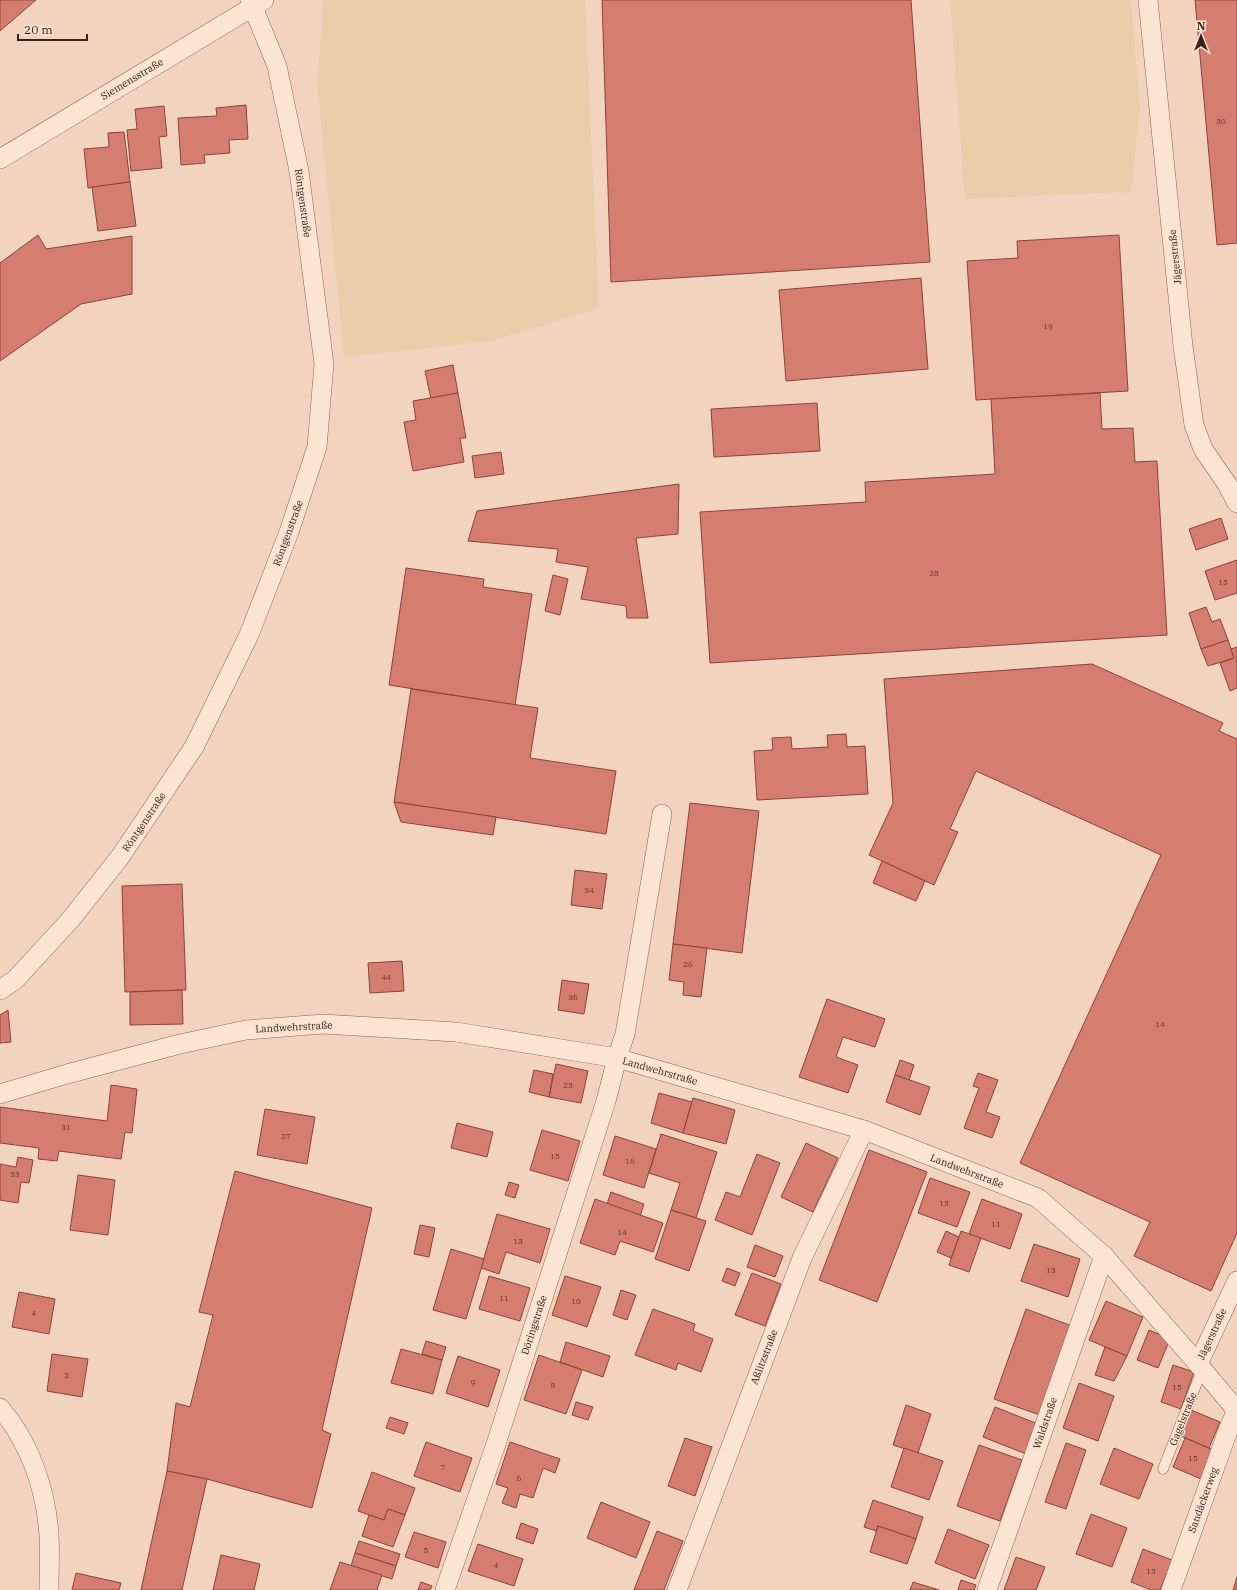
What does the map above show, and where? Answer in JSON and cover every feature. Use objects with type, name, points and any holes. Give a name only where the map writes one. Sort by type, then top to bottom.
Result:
[{"type":"street","name":"Jägerstraße","points":[[1148,0],[1183,346],[1194,425],[1203,449],[1227,484],[1237,503]]},
{"type":"street","name":"Siemensstraße","points":[[0,159],[256,2]]},
{"type":"street","name":"Röntgenstraße","points":[[0,990],[15,980],[71,919],[106,876],[194,747],[249,634],[289,532],[317,448],[324,364],[299,171],[277,66],[256,2]]},
{"type":"street","name":"Landwehrstraße","points":[[617,1058],[625,1034],[662,814]]},
{"type":"street","name":"Landwehrstraße","points":[[0,1094],[67,1074],[180,1044],[246,1030],[323,1024],[456,1032],[617,1058],[864,1130],[1038,1198],[1104,1256],[1237,1411]]},
{"type":"street","name":"Döringstraße","points":[[445,1590],[499,1437],[606,1101],[617,1058]]},
{"type":"street","name":"Aßlitzstraße","points":[[677,1590],[802,1258],[864,1130]]},
{"type":"street","name":"Waldstraße","points":[[987,1590],[1104,1256]]},
{"type":"street","name":"Jägerstraße","points":[[1200,1367],[1237,1281]]},
{"type":"street","points":[[0,1408],[21,1438],[36,1471],[45,1503],[49,1534],[49,1590]]},
{"type":"street","name":"Sandäckerweg","points":[[1171,1590],[1230,1425],[1237,1411]]},
{"type":"lane","name":"Gagelstraße","points":[[1163,1469],[1200,1367]]},
{"type":"shaded area","points":[[324,0],[585,0],[599,308],[493,341],[344,357],[317,82]]},
{"type":"shaded area","points":[[950,0],[1131,0],[1140,107],[1131,192],[965,199]]},
{"type":"building","points":[[0,0],[36,0],[0,31]]},
{"type":"building","points":[[602,0],[911,0],[930,262],[611,282]]},
{"type":"building","points":[[1195,0],[1237,0],[1237,243],[1217,245]]},
{"type":"building","points":[[246,105],[248,139],[229,140],[230,153],[204,155],[205,163],[181,165],[178,118],[217,116],[216,108]]},
{"type":"building","points":[[164,106],[167,136],[159,137],[162,168],[131,171],[127,130],[137,129],[135,109]]},
{"type":"building","points":[[124,132],[130,182],[88,188],[84,149],[109,147],[108,133]]},
{"type":"building","points":[[130,182],[136,226],[98,231],[92,187]]},
{"type":"building","points":[[38,235],[46,249],[132,236],[132,294],[81,304],[0,361],[0,263]]},
{"type":"building","points":[[1119,235],[1128,391],[976,400],[967,261],[1018,258],[1017,241]]},
{"type":"building","points":[[921,278],[928,369],[786,381],[779,290]]},
{"type":"building","points":[[453,365],[458,393],[431,399],[425,371]]},
{"type":"building","points":[[458,393],[466,438],[460,438],[464,462],[413,471],[404,422],[416,420],[413,401]]},
{"type":"building","points":[[1100,393],[1102,429],[1133,428],[1135,462],[1157,461],[1167,635],[710,663],[700,512],[866,502],[865,482],[995,474],[991,399]]},
{"type":"building","points":[[817,403],[820,451],[714,457],[711,409]]},
{"type":"building","points":[[501,452],[504,474],[475,478],[472,456]]},
{"type":"building","points":[[679,484],[678,534],[636,538],[648,618],[627,618],[626,606],[581,599],[588,567],[556,562],[558,549],[468,541],[477,511]]},
{"type":"building","points":[[1221,518],[1228,539],[1196,550],[1189,529]]},
{"type":"building","points":[[1237,560],[1237,593],[1215,600],[1205,571]]},
{"type":"building","points":[[406,568],[484,579],[483,587],[532,594],[515,705],[389,685]]},
{"type":"building","points":[[553,575],[568,579],[560,615],[545,611]]},
{"type":"building","points":[[1206,607],[1212,622],[1220,619],[1228,640],[1201,649],[1189,613]]},
{"type":"building","points":[[1228,640],[1234,658],[1208,666],[1201,649]]},
{"type":"building","points":[[1237,647],[1237,688],[1230,691],[1220,663],[1234,658],[1231,649]]},
{"type":"building","points":[[1092,664],[1223,723],[1219,731],[1237,739],[1237,1233],[1211,1291],[1134,1256],[1150,1222],[1020,1163],[1161,855],[976,771],[950,829],[958,832],[934,885],[869,855],[893,803],[884,679]]},
{"type":"building","points":[[411,689],[538,708],[530,758],[616,771],[606,834],[394,802]]},
{"type":"building","points":[[846,734],[847,747],[865,746],[868,794],[757,800],[754,751],[773,750],[772,738],[791,737],[792,749],[828,747],[827,735]]},
{"type":"building","points":[[394,802],[496,817],[493,835],[401,822]]},
{"type":"building","points":[[690,803],[759,811],[742,953],[673,944]]},
{"type":"building","points":[[882,861],[925,881],[916,901],[873,883]]},
{"type":"building","points":[[575,870],[607,874],[602,909],[571,905]]},
{"type":"building","points":[[182,884],[186,990],[125,992],[122,886]]},
{"type":"building","points":[[673,944],[707,948],[701,997],[683,995],[684,982],[669,980]]},
{"type":"building","points":[[402,961],[404,991],[370,993],[368,963]]},
{"type":"building","points":[[562,980],[589,984],[584,1014],[558,1010]]},
{"type":"building","points":[[182,990],[183,1024],[130,1025],[130,992]]},
{"type":"building","points":[[827,999],[885,1019],[875,1047],[843,1037],[836,1057],[858,1065],[848,1093],[799,1077]]},
{"type":"building","points":[[8,1010],[11,1042],[0,1043],[0,1015]]},
{"type":"building","points":[[900,1060],[914,1065],[909,1080],[895,1075]]},
{"type":"building","points":[[556,1064],[588,1071],[581,1103],[549,1097]]},
{"type":"building","points":[[534,1070],[553,1074],[549,1097],[529,1092]]},
{"type":"building","points":[[978,1073],[998,1080],[986,1112],[1000,1117],[992,1138],[964,1128],[979,1088],[973,1086]]},
{"type":"building","points":[[895,1075],[930,1087],[920,1115],[886,1102]]},
{"type":"building","points":[[111,1085],[137,1089],[132,1133],[125,1132],[121,1159],[59,1151],[57,1161],[38,1159],[39,1148],[0,1143],[0,1107],[107,1121]]},
{"type":"building","points":[[659,1093],[692,1102],[683,1133],[651,1123]]},
{"type":"building","points":[[693,1098],[735,1110],[726,1144],[683,1133]]},
{"type":"building","points":[[265,1109],[315,1117],[307,1164],[257,1155]]},
{"type":"building","points":[[457,1123],[493,1132],[487,1157],[451,1148]]},
{"type":"building","points":[[542,1130],[580,1141],[568,1181],[530,1170]]},
{"type":"building","points":[[661,1134],[717,1152],[696,1218],[671,1210],[680,1183],[649,1173]]},
{"type":"building","points":[[615,1136],[656,1149],[644,1188],[603,1175]]},
{"type":"building","points":[[806,1143],[838,1158],[813,1212],[781,1197]]},
{"type":"building","points":[[869,1150],[927,1172],[877,1302],[819,1280]]},
{"type":"building","points":[[757,1154],[780,1163],[752,1235],[715,1220],[726,1192],[740,1197]]},
{"type":"building","points":[[18,1157],[33,1160],[29,1183],[21,1182],[18,1203],[0,1200],[0,1164],[16,1167]]},
{"type":"building","points":[[235,1171],[372,1208],[322,1430],[331,1434],[312,1508],[207,1479],[167,1471],[176,1403],[190,1407],[213,1315],[199,1312]]},
{"type":"building","points":[[78,1175],[115,1180],[108,1235],[70,1230]]},
{"type":"building","points":[[930,1178],[970,1192],[957,1227],[918,1213]]},
{"type":"building","points":[[509,1182],[519,1185],[515,1198],[505,1195]]},
{"type":"building","points":[[611,1192],[644,1204],[640,1216],[607,1204]]},
{"type":"building","points":[[595,1199],[663,1223],[653,1252],[620,1241],[615,1255],[580,1243]]},
{"type":"building","points":[[982,1199],[1022,1214],[1010,1249],[969,1234]]},
{"type":"building","points":[[671,1210],[706,1221],[689,1271],[655,1259]]},
{"type":"building","points":[[497,1214],[550,1229],[540,1263],[506,1252],[499,1274],[481,1268]]},
{"type":"building","points":[[420,1225],[435,1228],[429,1257],[414,1254]]},
{"type":"building","points":[[946,1231],[959,1237],[951,1258],[937,1252]]},
{"type":"building","points":[[961,1231],[981,1238],[969,1272],[949,1265]]},
{"type":"building","points":[[1034,1244],[1080,1259],[1068,1297],[1021,1281]]},
{"type":"building","points":[[755,1245],[783,1256],[775,1277],[747,1267]]},
{"type":"building","points":[[451,1249],[484,1259],[466,1319],[433,1310]]},
{"type":"building","points":[[727,1268],[740,1273],[735,1286],[722,1281]]},
{"type":"building","points":[[752,1273],[781,1284],[765,1326],[735,1315]]},
{"type":"building","points":[[489,1276],[530,1288],[520,1321],[479,1309]]},
{"type":"building","points":[[565,1276],[601,1287],[587,1327],[552,1315]]},
{"type":"building","points":[[621,1290],[636,1295],[627,1320],[613,1315]]},
{"type":"building","points":[[19,1292],[55,1299],[49,1334],[12,1327]]},
{"type":"building","points":[[1106,1301],[1143,1317],[1127,1356],[1089,1340]]},
{"type":"building","points":[[653,1309],[695,1324],[693,1331],[713,1339],[701,1372],[678,1363],[676,1370],[635,1355]]},
{"type":"building","points":[[1026,1309],[1072,1326],[1040,1415],[994,1399]]},
{"type":"building","points":[[1149,1330],[1170,1339],[1158,1368],[1137,1360]]},
{"type":"building","points":[[426,1341],[446,1347],[442,1360],[422,1354]]},
{"type":"building","points":[[566,1342],[610,1356],[603,1377],[560,1362]]},
{"type":"building","points":[[1105,1347],[1127,1356],[1114,1381],[1095,1375]]},
{"type":"building","points":[[401,1349],[442,1360],[433,1394],[391,1383]]},
{"type":"building","points":[[52,1354],[88,1359],[82,1397],[47,1391]]},
{"type":"building","points":[[539,1355],[582,1370],[566,1414],[524,1400]]},
{"type":"building","points":[[458,1356],[500,1370],[488,1407],[446,1393]]},
{"type":"building","points":[[1173,1365],[1194,1372],[1181,1409],[1161,1402]]},
{"type":"building","points":[[1079,1383],[1114,1396],[1098,1441],[1063,1428]]},
{"type":"building","points":[[576,1402],[593,1407],[588,1420],[572,1415]]},
{"type":"building","points":[[906,1405],[931,1414],[918,1453],[893,1445]]},
{"type":"building","points":[[995,1407],[1038,1424],[1026,1454],[983,1437]]},
{"type":"building","points":[[1191,1410],[1220,1422],[1209,1448],[1181,1436]]},
{"type":"building","points":[[390,1417],[408,1423],[404,1434],[386,1428]]},
{"type":"building","points":[[685,1438],[712,1447],[695,1496],[668,1486]]},
{"type":"building","points":[[1185,1438],[1213,1450],[1201,1479],[1173,1467]]},
{"type":"building","points":[[426,1442],[472,1458],[460,1492],[414,1476]]},
{"type":"building","points":[[510,1442],[560,1459],[555,1473],[543,1468],[533,1498],[520,1494],[516,1508],[502,1503],[508,1488],[496,1484]]},
{"type":"building","points":[[1066,1443],[1086,1450],[1066,1509],[1045,1502]]},
{"type":"building","points":[[979,1445],[1022,1460],[1000,1521],[957,1506]]},
{"type":"building","points":[[904,1448],[943,1461],[929,1500],[891,1487]]},
{"type":"building","points":[[1114,1448],[1153,1464],[1139,1499],[1100,1484]]},
{"type":"building","points":[[167,1471],[207,1479],[182,1590],[141,1590]]},
{"type":"building","points":[[372,1472],[415,1488],[405,1515],[388,1509],[384,1520],[358,1511]]},
{"type":"building","points":[[873,1500],[923,1517],[916,1539],[878,1526],[876,1531],[864,1527]]},
{"type":"building","points":[[601,1502],[650,1522],[636,1558],[587,1538]]},
{"type":"building","points":[[388,1509],[405,1515],[393,1547],[362,1536],[369,1515],[384,1520]]},
{"type":"building","points":[[1091,1514],[1127,1528],[1112,1567],[1076,1554]]},
{"type":"building","points":[[521,1523],[538,1529],[533,1544],[516,1538]]},
{"type":"building","points":[[878,1526],[916,1539],[907,1564],[870,1552]]},
{"type":"building","points":[[948,1529],[989,1545],[975,1579],[935,1563]]},
{"type":"building","points":[[657,1531],[683,1541],[664,1590],[634,1590]]},
{"type":"building","points":[[414,1532],[446,1542],[438,1568],[405,1557]]},
{"type":"building","points":[[359,1541],[400,1554],[396,1566],[355,1553]]},
{"type":"building","points":[[478,1544],[523,1559],[514,1586],[468,1571]]},
{"type":"building","points":[[1143,1549],[1172,1560],[1160,1590],[1151,1590],[1131,1582]]},
{"type":"building","points":[[355,1553],[396,1566],[392,1579],[351,1566]]},
{"type":"building","points":[[221,1555],[260,1564],[254,1590],[213,1590]]},
{"type":"building","points":[[1016,1557],[1045,1567],[1036,1590],[1004,1590]]},
{"type":"building","points":[[340,1562],[382,1575],[377,1590],[330,1590]]},
{"type":"building","points":[[76,1573],[121,1583],[119,1590],[72,1590]]},
{"type":"building","points":[[1237,1577],[1237,1590],[1233,1590]]},
{"type":"building","points":[[961,1580],[976,1585],[974,1590],[958,1590]]},
{"type":"building","points":[[421,1582],[432,1586],[430,1590],[418,1590]]},
{"type":"building","points":[[913,1582],[939,1590],[910,1590]]}]
